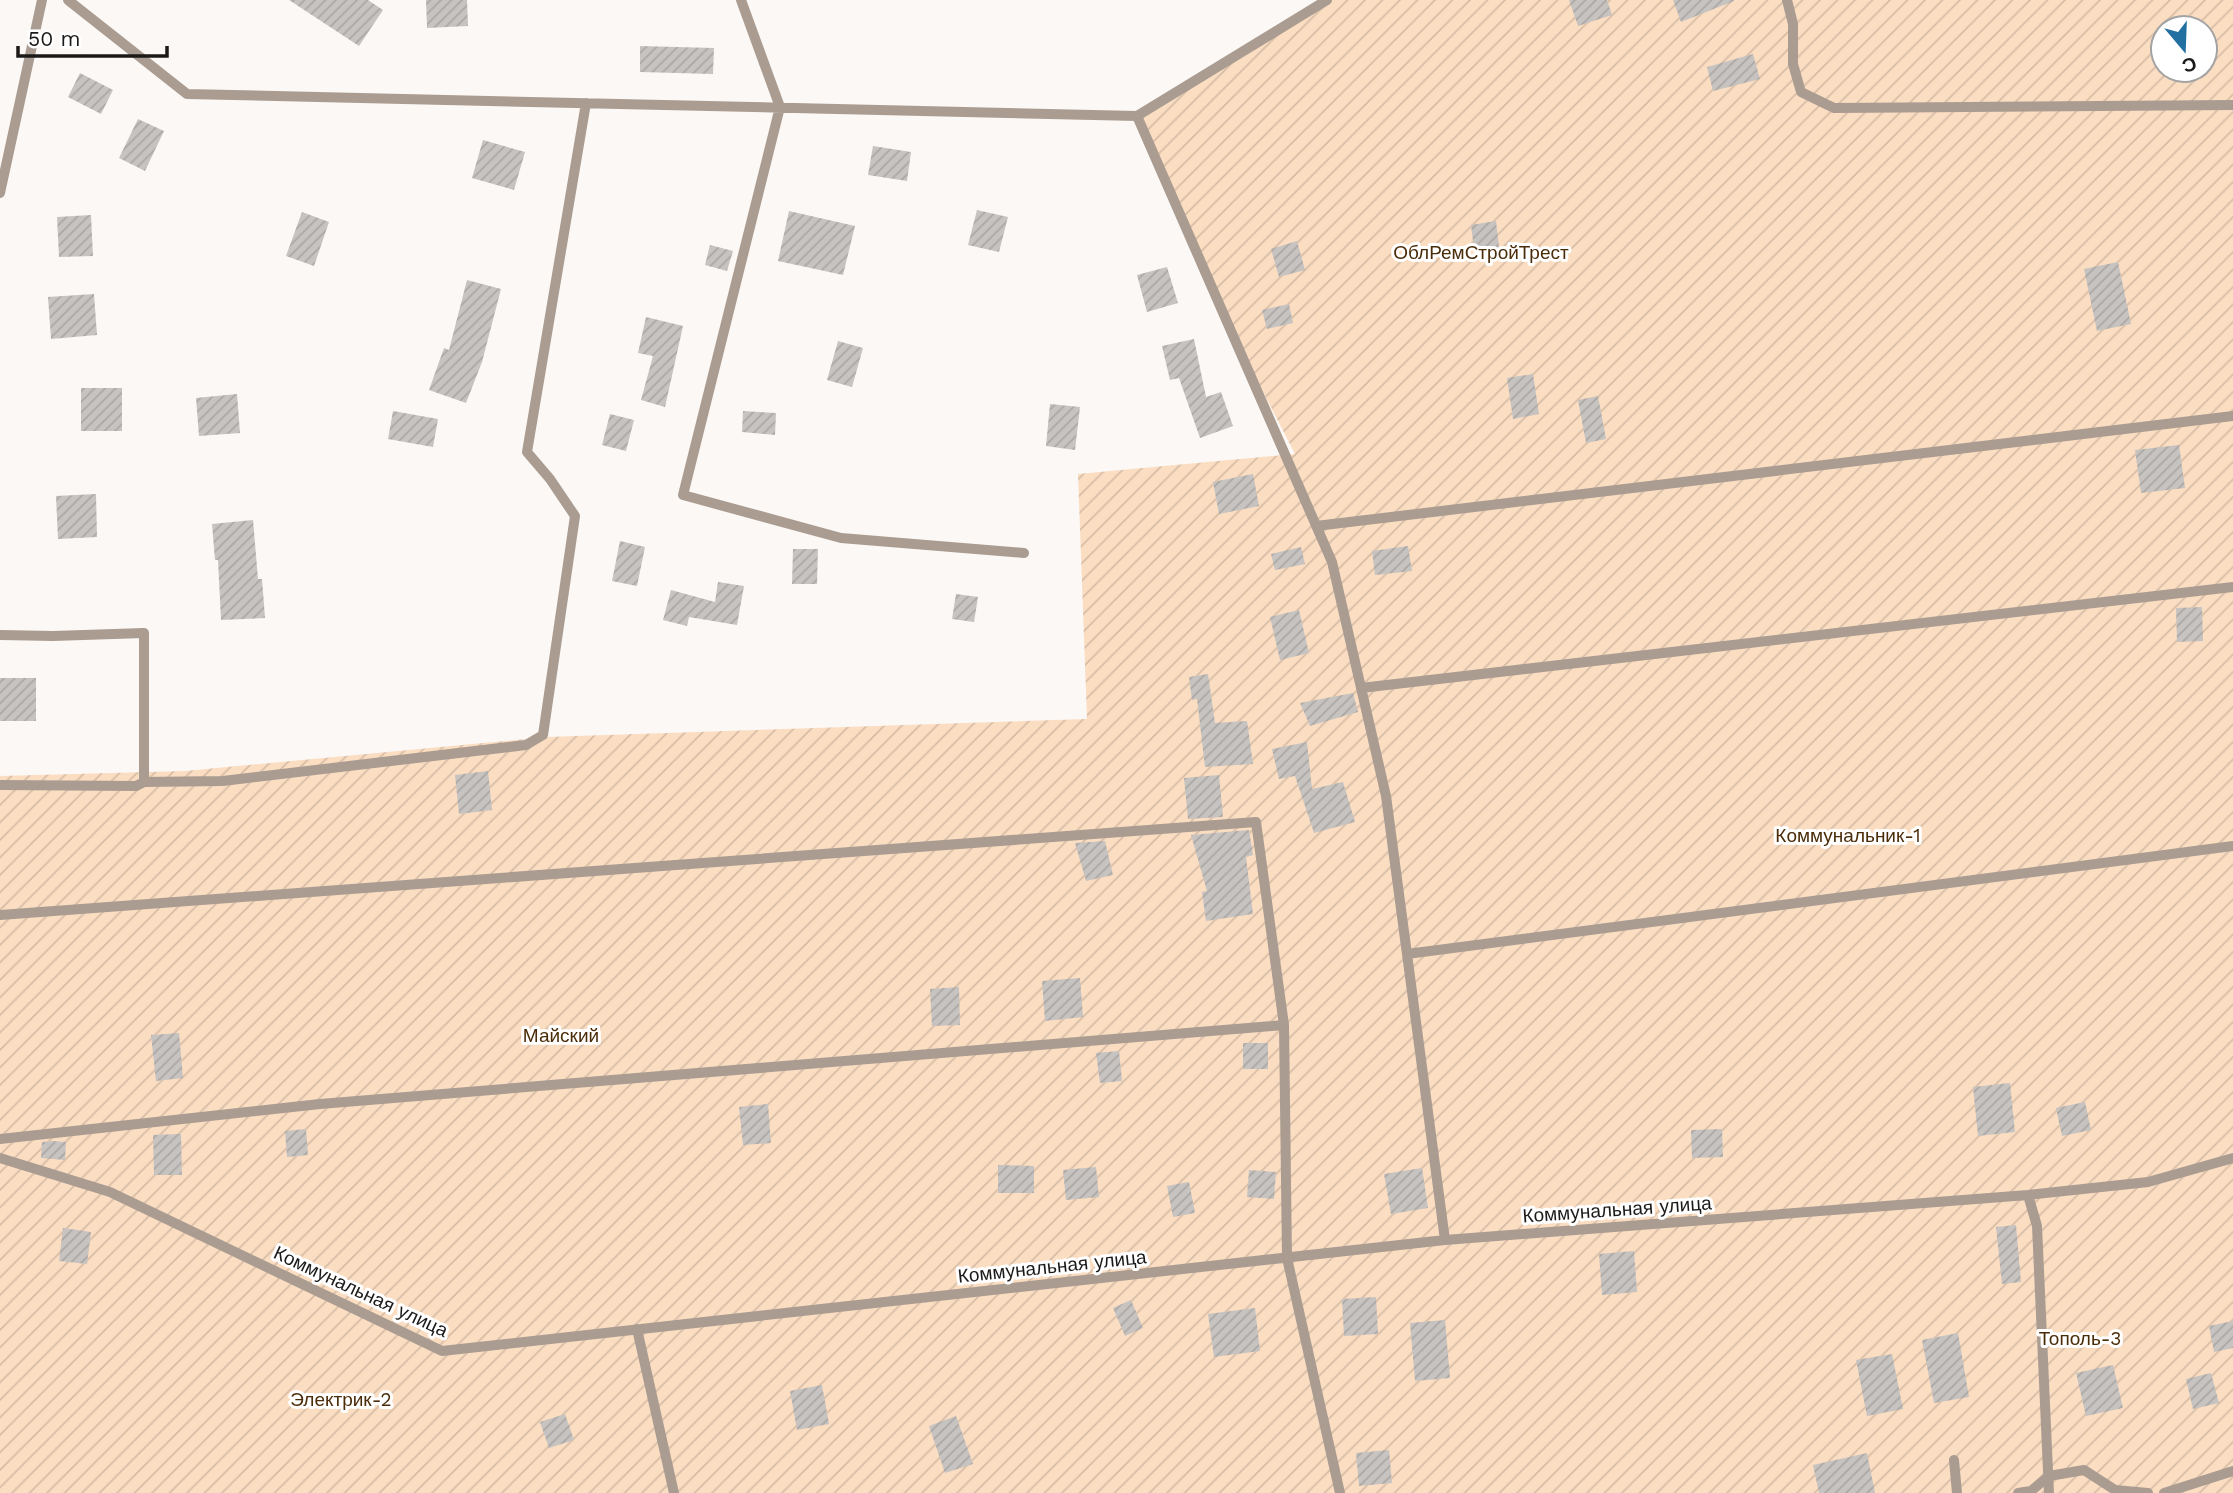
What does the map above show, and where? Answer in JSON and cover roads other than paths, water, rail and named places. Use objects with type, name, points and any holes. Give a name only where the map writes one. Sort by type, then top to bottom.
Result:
[{"type":"lane","points":[[0,193],[42,0]]},
{"type":"lane","points":[[68,0],[187,94],[1137,116],[1327,0]]},
{"type":"lane","points":[[741,0],[780,107],[683,495],[841,538],[1024,553]]},
{"type":"lane","points":[[1787,0],[1793,24],[1793,64],[1801,92],[1834,107],[2233,105]]},
{"type":"lane","points":[[0,785],[136,786],[144,782],[223,781],[526,745],[543,735],[575,516],[550,479],[527,452],[586,103]]},
{"type":"lane","points":[[1137,116],[1332,562],[1386,796],[1445,1240]]},
{"type":"lane","points":[[1316,526],[2233,416]]},
{"type":"lane","points":[[1361,688],[1698,648],[2002,616],[2233,587]]},
{"type":"lane","points":[[0,635],[53,636],[144,632],[144,782]]},
{"type":"lane","points":[[0,915],[1256,822],[1284,1025],[1287,1258],[1340,1493]]},
{"type":"lane","points":[[1407,954],[2233,846]]},
{"type":"lane","points":[[0,1139],[334,1103],[1284,1025]]},
{"type":"lane","name":"Коммунальная улица","points":[[0,1158],[110,1192],[442,1351],[1445,1240],[2028,1195],[2148,1182],[2233,1158]]},
{"type":"lane","points":[[2028,1195],[2037,1226],[2049,1493]]},
{"type":"lane","points":[[637,1329],[674,1493]]},
{"type":"lane","points":[[1954,1460],[1957,1493]]},
{"type":"lane","points":[[2018,1493],[2031,1491],[2049,1476],[2084,1470],[2115,1490],[2148,1493]]},
{"type":"lane","points":[[2164,1493],[2233,1471]]},
{"type":"park label","name":"ОблРемСтройТрест","points":[[1481,252]]},
{"type":"park label","name":"Коммунальник-1","points":[[1848,835]]},
{"type":"park label","name":"Майский","points":[[561,1035]]},
{"type":"park label","name":"Тополь-3","points":[[2080,1338]]},
{"type":"park label","name":"Электрик-2","points":[[341,1399]]}]
